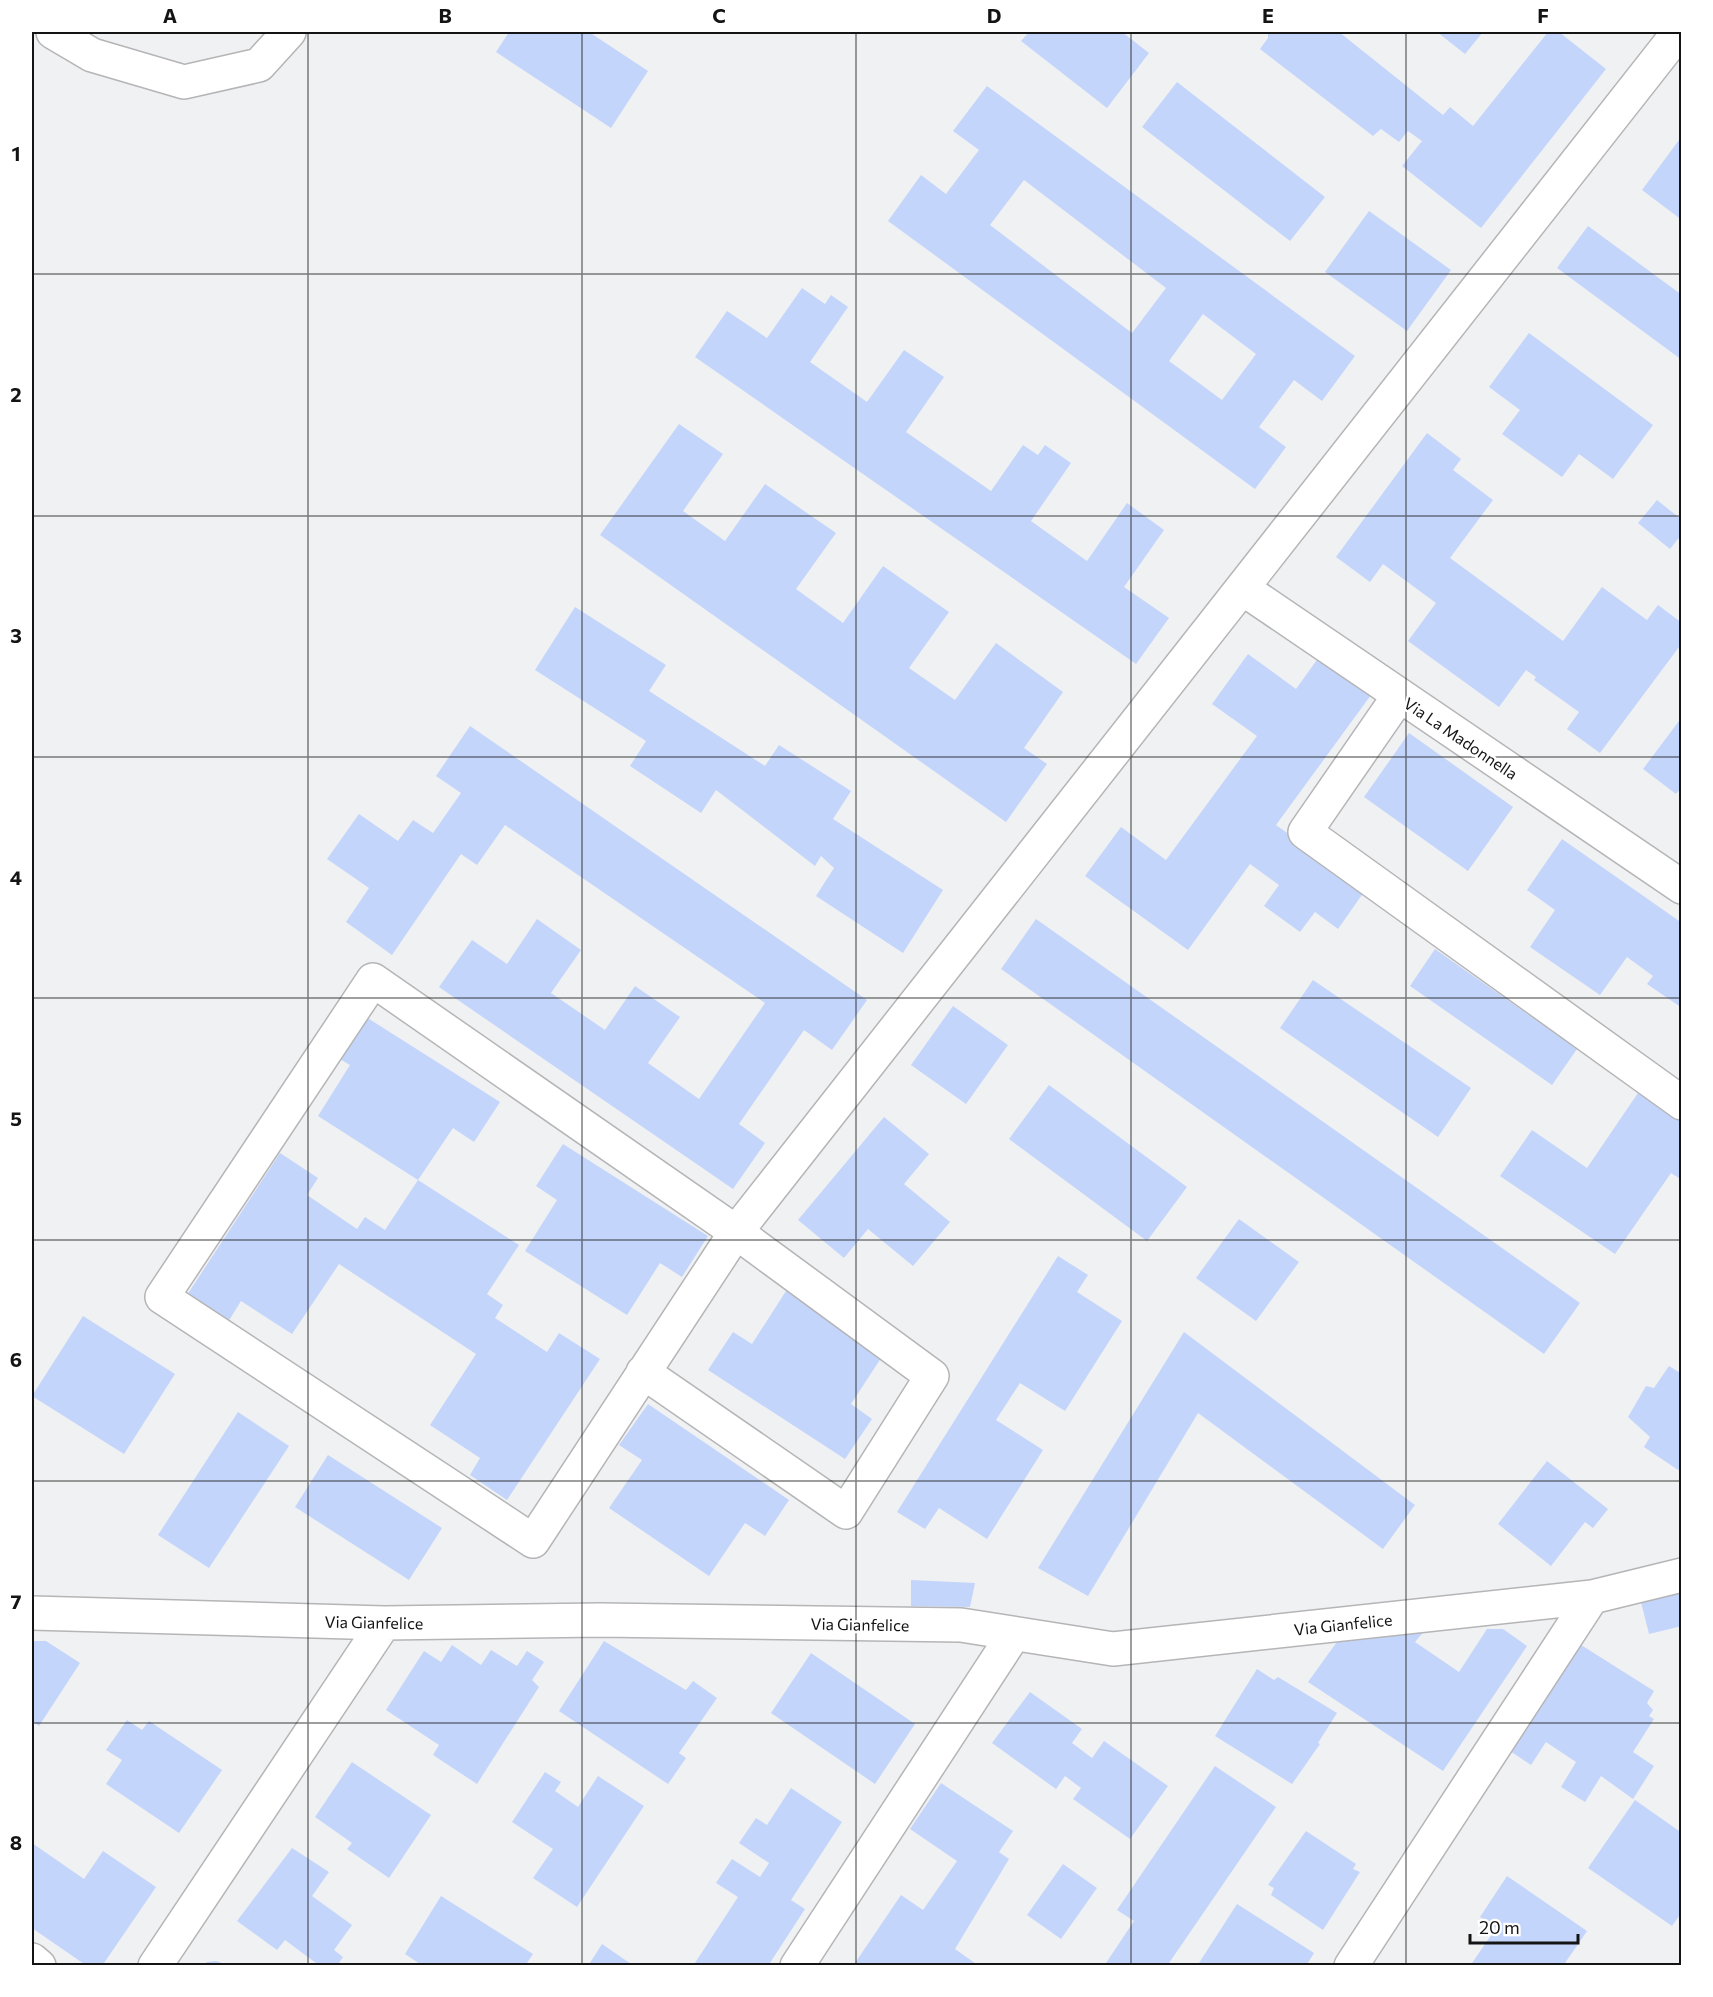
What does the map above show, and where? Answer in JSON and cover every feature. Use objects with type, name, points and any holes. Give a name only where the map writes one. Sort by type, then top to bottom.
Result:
[{"type":"street","points":[[53,32],[92,55],[184,82],[259,64],[289,32]]},
{"type":"street","points":[[643,1372],[846,1512],[932,1376],[736,1232],[373,980],[162,1297],[532,1541],[643,1372],[736,1232],[1679,32]]},
{"type":"street","name":"Via La Madonnella","points":[[1242,588],[1682,887]]},
{"type":"street","points":[[1399,696],[1305,832],[1682,1102]]},
{"type":"street","name":"Via Gianfelice","points":[[32,1613],[384,1623],[600,1620],[961,1625],[1113,1649],[1592,1597],[1682,1575]]},
{"type":"street","points":[[1351,1965],[1592,1597]]},
{"type":"street","points":[[155,1965],[384,1623]]},
{"type":"street","points":[[797,1965],[1014,1634]]},
{"type":"street","points":[[32,1960],[39,1965]]},
{"type":"building","points":[[509,32],[589,32],[648,71],[611,128],[496,52]]},
{"type":"building","points":[[1029,32],[1122,32],[1149,53],[1107,108],[1021,41]]},
{"type":"building","points":[[1268,32],[1339,32],[1443,115],[1450,107],[1473,126],[1548,32],[1559,32],[1606,69],[1481,228],[1402,166],[1422,141],[1408,131],[1399,142],[1381,129],[1373,136],[1260,49],[1268,38]]},
{"type":"building","points":[[1437,32],[1483,32],[1465,54]]},
{"type":"building","points":[[1177,82],[1325,197],[1290,241],[1142,127]]},
{"type":"building","points":[[987,86],[1355,356],[1322,401],[1294,380],[1259,427],[1286,447],[1255,489],[888,221],[921,175],[946,194],[979,150],[953,131]],"holes":[[[1024,180],[1166,288],[1132,333],[990,225]],[[1203,314],[1256,354],[1222,400],[1169,361]]]},
{"type":"building","points":[[1682,136],[1682,220],[1642,190]]},
{"type":"building","points":[[1369,211],[1451,270],[1407,331],[1325,272]]},
{"type":"building","points":[[1588,226],[1682,295],[1682,360],[1557,268]]},
{"type":"building","points":[[802,288],[825,304],[831,295],[848,307],[810,362],[867,402],[904,350],[944,377],[906,432],[991,491],[1023,445],[1038,455],[1045,445],[1071,463],[1031,521],[1087,561],[1127,503],[1164,530],[1124,587],[1169,618],[1136,664],[695,357],[727,311],[767,338]]},
{"type":"building","points":[[1529,333],[1653,425],[1613,479],[1579,454],[1562,477],[1502,434],[1520,410],[1489,387]]},
{"type":"building","points":[[679,424],[723,454],[683,511],[725,541],[765,484],[836,533],[796,589],[843,623],[883,566],[949,612],[909,668],[955,700],[996,643],[1063,692],[1024,748],[1047,764],[1006,822],[600,535]]},
{"type":"building","points":[[1427,433],[1461,459],[1453,470],[1493,500],[1450,558],[1563,641],[1602,587],[1647,620],[1658,605],[1682,623],[1682,643],[1600,753],[1567,729],[1579,712],[1534,680],[1536,677],[1526,670],[1499,707],[1408,641],[1436,603],[1383,564],[1370,582],[1336,557]]},
{"type":"building","points":[[1657,500],[1682,520],[1682,534],[1670,549],[1638,523]]},
{"type":"building","points":[[575,607],[666,665],[649,691],[765,766],[779,745],[851,791],[833,819],[943,890],[903,953],[816,896],[834,868],[821,856],[815,866],[716,790],[701,813],[630,766],[646,741],[535,670]]},
{"type":"building","points":[[1248,654],[1296,689],[1319,657],[1371,695],[1276,825],[1366,889],[1338,929],[1315,912],[1300,932],[1264,906],[1279,885],[1250,864],[1188,950],[1085,876],[1121,827],[1166,860],[1257,736],[1212,704]]},
{"type":"building","points":[[1682,717],[1682,787],[1676,794],[1643,769]]},
{"type":"building","points":[[470,726],[867,1000],[832,1050],[804,1030],[739,1124],[765,1143],[733,1189],[439,987],[472,940],[507,964],[537,919],[581,950],[551,993],[605,1030],[635,986],[680,1017],[648,1063],[699,1099],[765,1003],[505,825],[477,865],[461,854],[392,955],[346,922],[369,888],[327,859],[359,814],[398,841],[413,820],[433,833],[461,793],[436,776]]},
{"type":"building","points":[[1409,733],[1513,807],[1468,871],[1364,797]]},
{"type":"building","points":[[1562,839],[1682,923],[1682,1008],[1647,984],[1653,976],[1627,957],[1600,995],[1530,947],[1555,910],[1527,890]]},
{"type":"building","points":[[1036,919],[1580,1303],[1544,1354],[1001,969]]},
{"type":"building","points":[[1435,949],[1577,1049],[1552,1085],[1410,986]]},
{"type":"building","points":[[1313,980],[1471,1088],[1438,1137],[1280,1028]]},
{"type":"building","points":[[953,1006],[1008,1045],[966,1104],[911,1065]]},
{"type":"building","points":[[355,1010],[500,1102],[474,1142],[453,1128],[418,1180],[318,1116],[350,1065],[328,1052]]},
{"type":"building","points":[[1049,1085],[1187,1187],[1147,1241],[1009,1139]]},
{"type":"building","points":[[1640,1090],[1682,1118],[1682,1180],[1671,1173],[1615,1254],[1500,1176],[1532,1130],[1587,1168]]},
{"type":"building","points":[[884,1117],[929,1154],[904,1184],[950,1222],[913,1266],[868,1229],[844,1258],[798,1220]]},
{"type":"building","points":[[563,1144],[708,1236],[682,1277],[660,1263],[627,1315],[525,1251],[557,1200],[536,1186]]},
{"type":"building","points":[[280,1153],[318,1178],[307,1195],[357,1229],[365,1217],[385,1230],[418,1180],[519,1245],[487,1294],[503,1305],[495,1318],[547,1352],[559,1333],[600,1359],[507,1500],[470,1475],[480,1458],[430,1425],[476,1354],[339,1264],[292,1334],[241,1301],[228,1322],[187,1295]]},
{"type":"building","points":[[1239,1219],[1299,1262],[1256,1321],[1196,1278]]},
{"type":"building","points":[[1058,1256],[1088,1275],[1077,1292],[1122,1321],[1065,1411],[1020,1383],[996,1420],[1043,1450],[987,1539],[939,1508],[925,1529],[897,1512]]},
{"type":"building","points":[[786,1291],[883,1355],[851,1404],[872,1419],[845,1459],[708,1370],[733,1332],[752,1344]]},
{"type":"building","points":[[83,1316],[175,1374],[124,1454],[32,1396]]},
{"type":"building","points":[[1184,1332],[1415,1505],[1383,1549],[1198,1413],[1088,1596],[1038,1568]]},
{"type":"building","points":[[1669,1366],[1682,1374],[1682,1466],[1678,1470],[1644,1447],[1650,1437],[1628,1417],[1646,1386],[1654,1388]]},
{"type":"building","points":[[648,1404],[789,1500],[765,1536],[745,1523],[709,1576],[609,1508],[642,1460],[619,1445]]},
{"type":"building","points":[[238,1412],[289,1446],[209,1568],[158,1535]]},
{"type":"building","points":[[328,1455],[442,1528],[409,1580],[295,1507]]},
{"type":"building","points":[[1547,1461],[1608,1509],[1593,1528],[1585,1522],[1551,1566],[1498,1524]]},
{"type":"building","points":[[911,1580],[975,1583],[970,1607],[911,1606]]},
{"type":"building","points":[[1682,1593],[1682,1626],[1649,1634],[1641,1602]]},
{"type":"building","points":[[1487,1629],[1503,1629],[1527,1646],[1443,1771],[1308,1682],[1339,1639],[1425,1630],[1415,1642],[1459,1672]]},
{"type":"building","points":[[1570,1638],[1654,1691],[1647,1703],[1653,1710],[1649,1716],[1654,1719],[1633,1752],[1654,1766],[1633,1799],[1601,1776],[1585,1802],[1561,1787],[1576,1762],[1546,1742],[1531,1765],[1504,1747]]},
{"type":"building","points":[[32,1641],[46,1641],[80,1663],[39,1726],[32,1721]]},
{"type":"building","points":[[604,1641],[686,1690],[693,1681],[717,1698],[679,1753],[686,1758],[668,1784],[559,1711]]},
{"type":"building","points":[[452,1645],[481,1665],[491,1650],[517,1666],[527,1651],[544,1662],[532,1680],[539,1687],[477,1784],[433,1755],[439,1745],[386,1710],[424,1651],[441,1662]]},
{"type":"building","points":[[811,1653],[915,1724],[875,1784],[771,1713]]},
{"type":"building","points":[[1257,1669],[1274,1680],[1278,1677],[1337,1713],[1318,1743],[1320,1744],[1292,1784],[1215,1736]]},
{"type":"building","points":[[1030,1692],[1082,1729],[1072,1743],[1092,1758],[1104,1741],[1168,1786],[1130,1839],[1073,1799],[1081,1788],[1065,1776],[1056,1789],[992,1743]]},
{"type":"building","points":[[127,1720],[142,1730],[149,1721],[222,1770],[179,1833],[106,1784],[122,1760],[106,1750]]},
{"type":"building","points":[[352,1762],[431,1815],[389,1878],[347,1849],[352,1843],[315,1817]]},
{"type":"building","points":[[1215,1766],[1276,1807],[1167,1966],[1104,1966],[1134,1921],[1117,1910]]},
{"type":"building","points":[[545,1772],[561,1782],[555,1791],[578,1807],[598,1776],[644,1806],[577,1907],[533,1878],[553,1849],[512,1822]]},
{"type":"building","points":[[941,1783],[1013,1831],[999,1852],[1009,1859],[955,1949],[979,1966],[853,1966],[901,1895],[923,1910],[957,1861],[910,1829]]},
{"type":"building","points":[[791,1788],[842,1822],[791,1900],[805,1909],[768,1966],[693,1966],[738,1897],[716,1883],[732,1859],[760,1877],[769,1863],[739,1843],[756,1818],[767,1825]]},
{"type":"building","points":[[1635,1800],[1682,1833],[1682,1912],[1672,1926],[1588,1868]]},
{"type":"building","points":[[1306,1831],[1356,1864],[1353,1869],[1360,1872],[1323,1930],[1271,1895],[1274,1888],[1268,1885]]},
{"type":"building","points":[[32,1843],[84,1879],[103,1851],[156,1887],[102,1966],[87,1966],[32,1928]]},
{"type":"building","points":[[292,1848],[329,1872],[312,1896],[352,1925],[334,1950],[343,1957],[337,1966],[320,1966],[285,1940],[277,1950],[237,1921]]},
{"type":"building","points":[[1063,1864],[1097,1888],[1061,1939],[1027,1915]]},
{"type":"building","points":[[1507,1876],[1587,1931],[1563,1966],[1470,1966],[1496,1928],[1480,1917]]},
{"type":"building","points":[[441,1896],[533,1954],[525,1966],[423,1966],[405,1954]]},
{"type":"building","points":[[1237,1904],[1314,1953],[1306,1966],[1203,1966],[1199,1963]]},
{"type":"building","points":[[602,1944],[634,1966],[588,1966]]},
{"type":"building","points":[[216,1961],[230,1966],[201,1966],[207,1962]]}]
